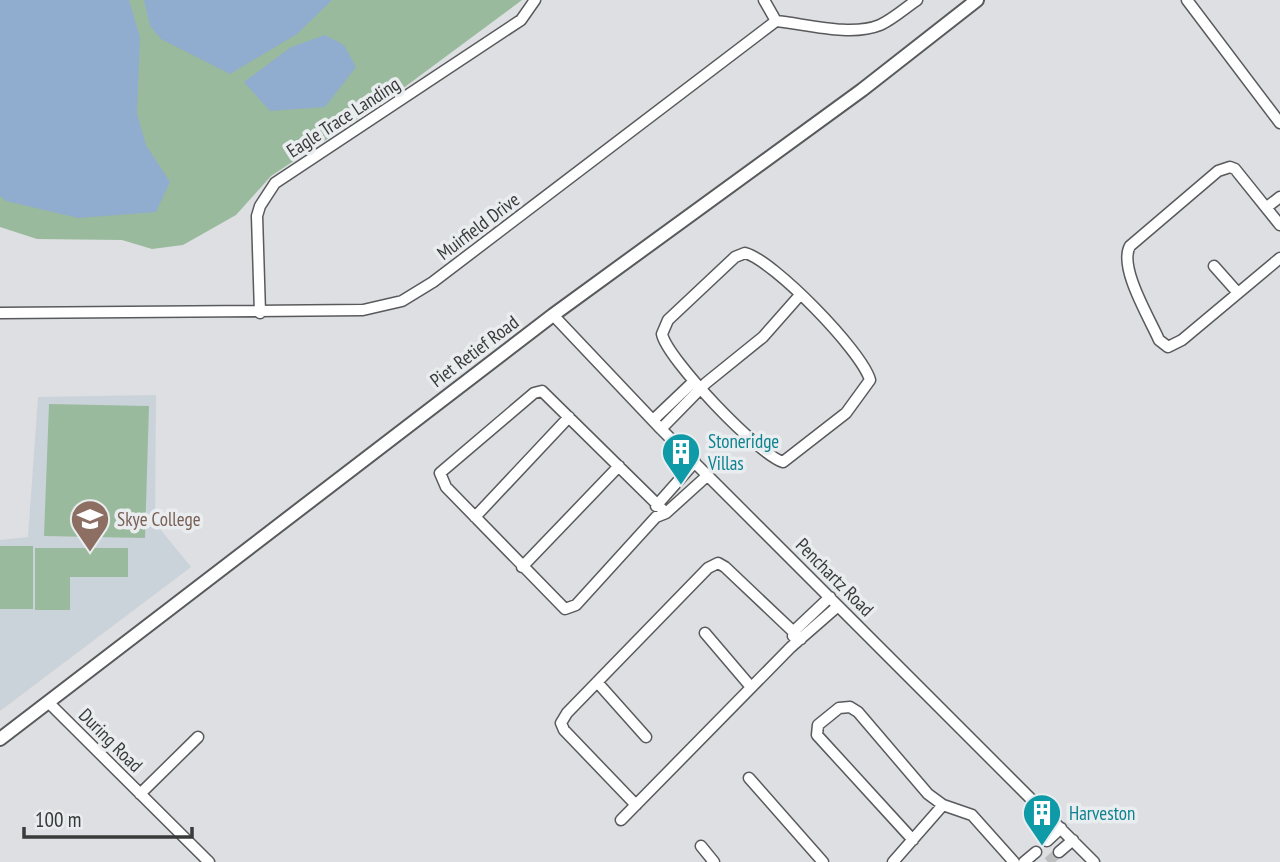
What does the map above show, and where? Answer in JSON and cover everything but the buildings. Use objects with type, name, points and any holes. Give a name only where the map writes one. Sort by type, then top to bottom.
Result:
[{"type":"street","name":"Eagle Trace Landing","points":[[260,313],[257,216],[260,206],[275,183],[521,20],[535,0]]},
{"type":"street","points":[[764,0],[776,21],[841,28],[870,28],[916,1]]},
{"type":"street","name":"Piet Retief Road","points":[[0,739],[553,315],[862,90],[977,0]]},
{"type":"street","points":[[1187,0],[1280,123]]},
{"type":"street","name":"Muirfield Drive","points":[[0,313],[260,313],[363,310],[388,306],[412,296],[776,21]]},
{"type":"street","points":[[1279,222],[1235,169],[1227,167],[1218,171],[1130,246],[1125,256],[1128,270],[1159,340],[1168,347],[1182,340],[1280,257]]},
{"type":"street","points":[[1267,207],[1280,197]]},
{"type":"street","points":[[745,253],[752,254],[800,295],[837,332],[868,374],[869,385],[846,413],[790,459],[780,462],[700,385],[666,346],[662,334],[668,320],[735,257],[745,253]]},
{"type":"street","points":[[1214,266],[1238,293]]},
{"type":"street","points":[[653,420],[762,337],[800,295]]},
{"type":"street","name":"Penchartz Road","points":[[553,315],[661,429],[1094,862]]},
{"type":"street","points":[[661,429],[700,385]]},
{"type":"street","points":[[661,515],[656,503],[542,391],[537,391],[442,470],[439,476],[442,483],[561,607],[572,608],[661,515],[708,474]]},
{"type":"street","points":[[475,517],[569,417]]},
{"type":"street","points":[[656,503],[695,462]]},
{"type":"street","points":[[522,567],[619,466]]},
{"type":"street","points":[[636,805],[562,727],[567,713],[713,565],[725,567],[797,635]]},
{"type":"street","points":[[621,820],[791,647],[797,635],[830,597]]},
{"type":"street","points":[[797,635],[838,606]]},
{"type":"street","points":[[705,633],[751,687]]},
{"type":"street","points":[[597,682],[646,737]]},
{"type":"street","name":"During Road","points":[[48,702],[209,862]]},
{"type":"street","points":[[913,840],[818,737],[818,725],[839,708],[854,709],[922,788],[943,805],[972,815],[1014,862]]},
{"type":"street","points":[[140,794],[198,737]]},
{"type":"street","points":[[749,778],[823,862]]},
{"type":"street","points":[[898,860],[943,805]]},
{"type":"street","points":[[1047,841],[1061,828]]},
{"type":"street","points":[[1059,852],[1073,840]]},
{"type":"street","points":[[701,846],[714,862]]},
{"type":"street","points":[[1024,862],[1036,852]]},
{"type":"shaded area","name":"Skye College","points":[[156,395],[155,523],[191,567],[0,711],[0,540],[28,537],[38,397]]},
{"type":"green space","points":[[0,0],[522,0],[398,92],[271,176],[236,215],[183,245],[152,249],[122,240],[37,239],[0,227]]},
{"type":"green space","points":[[49,404],[149,406],[145,538],[44,536]]},
{"type":"green space","points":[[0,546],[33,546],[33,609],[0,609]]},
{"type":"green space","points":[[35,548],[128,548],[128,577],[70,577],[70,610],[35,610]]},
{"type":"water","points":[[0,0],[129,0],[140,37],[137,113],[146,145],[170,182],[156,212],[78,218],[6,201],[0,196]]},
{"type":"water","points":[[144,0],[332,0],[297,34],[230,74],[161,39],[150,26]]},
{"type":"water","points":[[325,35],[344,45],[356,67],[325,107],[270,111],[244,82],[291,47]]},
{"type":"tunnel","points":[[1048,862],[1059,852]]},
{"type":"place","name":"Stoneridge Villas","points":[[681,486]]},
{"type":"place","name":"Skye College","points":[[90,553]]},
{"type":"place","name":"Harveston","points":[[1042,847]]}]
